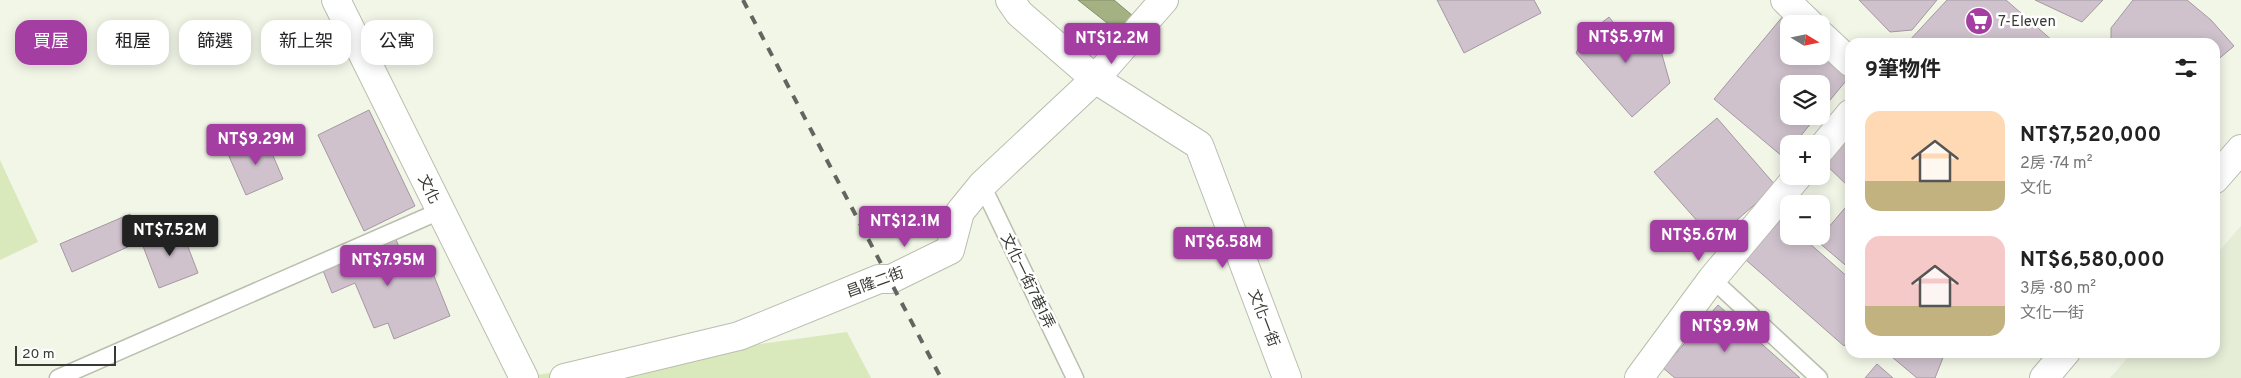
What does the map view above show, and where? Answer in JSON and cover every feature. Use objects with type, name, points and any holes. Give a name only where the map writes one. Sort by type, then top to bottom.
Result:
[{"type":"street","name":"文化","points":[[336,0],[524,378]]},
{"type":"street","points":[[1010,0],[1019,13],[1095,79]]},
{"type":"street","name":"昌隆二街","points":[[564,378],[739,336],[879,279],[891,279],[950,250],[960,212],[982,185],[1095,79],[1164,0]]},
{"type":"street","points":[[1785,0],[1801,15]]},
{"type":"street","points":[[1830,43],[1845,57]]},
{"type":"street","name":"文化一街","points":[[1095,79],[1199,145],[1287,378]]},
{"type":"street","points":[[1830,137],[1845,120]]},
{"type":"street","points":[[2220,173],[2241,149]]},
{"type":"street","points":[[1639,378],[1712,279],[1790,185]]},
{"type":"street","points":[[2044,378],[2061,358]]},
{"type":"lane","name":"文化一街7巷1弄","points":[[982,185],[1075,378]]},
{"type":"lane","points":[[58,378],[440,211]]},
{"type":"lane","points":[[1712,279],[1819,378]]},
{"type":"shaded area","points":[[1078,0],[1114,0],[1133,16],[1116,30]]},
{"type":"shaded area","points":[[0,160],[38,242],[0,260]]},
{"type":"shaded area","points":[[2241,226],[2241,378],[2110,378],[2128,358],[2220,358],[2220,250]]},
{"type":"shaded area","points":[[847,332],[871,378],[514,378]]},
{"type":"building","points":[[1437,0],[1534,0],[1541,13],[1464,53]]},
{"type":"building","points":[[1859,0],[1937,0],[1912,30],[1890,32]]},
{"type":"building","name":"7-Eleven","points":[[1947,0],[2006,0],[2049,38],[1912,38]]},
{"type":"building","points":[[2035,0],[2103,0],[2082,22]]},
{"type":"building","points":[[2133,0],[2187,0],[2211,20],[2234,46],[2220,58],[2220,38],[2111,38],[2111,28]]},
{"type":"building","points":[[1609,17],[1627,40],[1645,26],[1659,44],[1670,83],[1632,117],[1576,53],[1585,36]]},
{"type":"building","points":[[1780,20],[1780,65],[1830,65],[1830,53],[1845,66],[1845,82],[1830,100],[1830,75],[1780,75],[1780,125],[1810,125],[1801,135],[1780,135],[1780,154],[1714,99]]},
{"type":"building","points":[[369,110],[415,206],[364,231],[318,135]]},
{"type":"building","points":[[1717,118],[1776,186],[1714,240],[1654,172]]},
{"type":"building","points":[[1845,131],[1845,183],[1830,169],[1830,149]]},
{"type":"building","points":[[265,137],[283,179],[246,195],[228,154]]},
{"type":"building","points":[[1845,208],[1845,265],[1822,245],[1830,245],[1830,226]]},
{"type":"building","points":[[130,214],[141,241],[72,272],[60,244]]},
{"type":"building","points":[[1780,220],[1780,245],[1811,245],[1845,275],[1844,346],[1746,260]]},
{"type":"building","points":[[180,226],[198,273],[159,288],[141,241]]},
{"type":"building","points":[[393,232],[401,252],[387,258],[392,271],[414,262],[418,271],[430,266],[450,316],[394,339],[388,323],[374,328],[355,283],[332,293],[320,263]]},
{"type":"building","points":[[1718,305],[1800,378],[1675,378],[1663,368]]},
{"type":"building","points":[[1893,358],[1943,358],[1935,378],[1917,378]]},
{"type":"building","points":[[1877,364],[1893,378],[1865,378]]},
{"type":"railway","points":[[743,0],[941,378]]},
{"type":"place","name":"7-Eleven","points":[[1979,21]]}]
